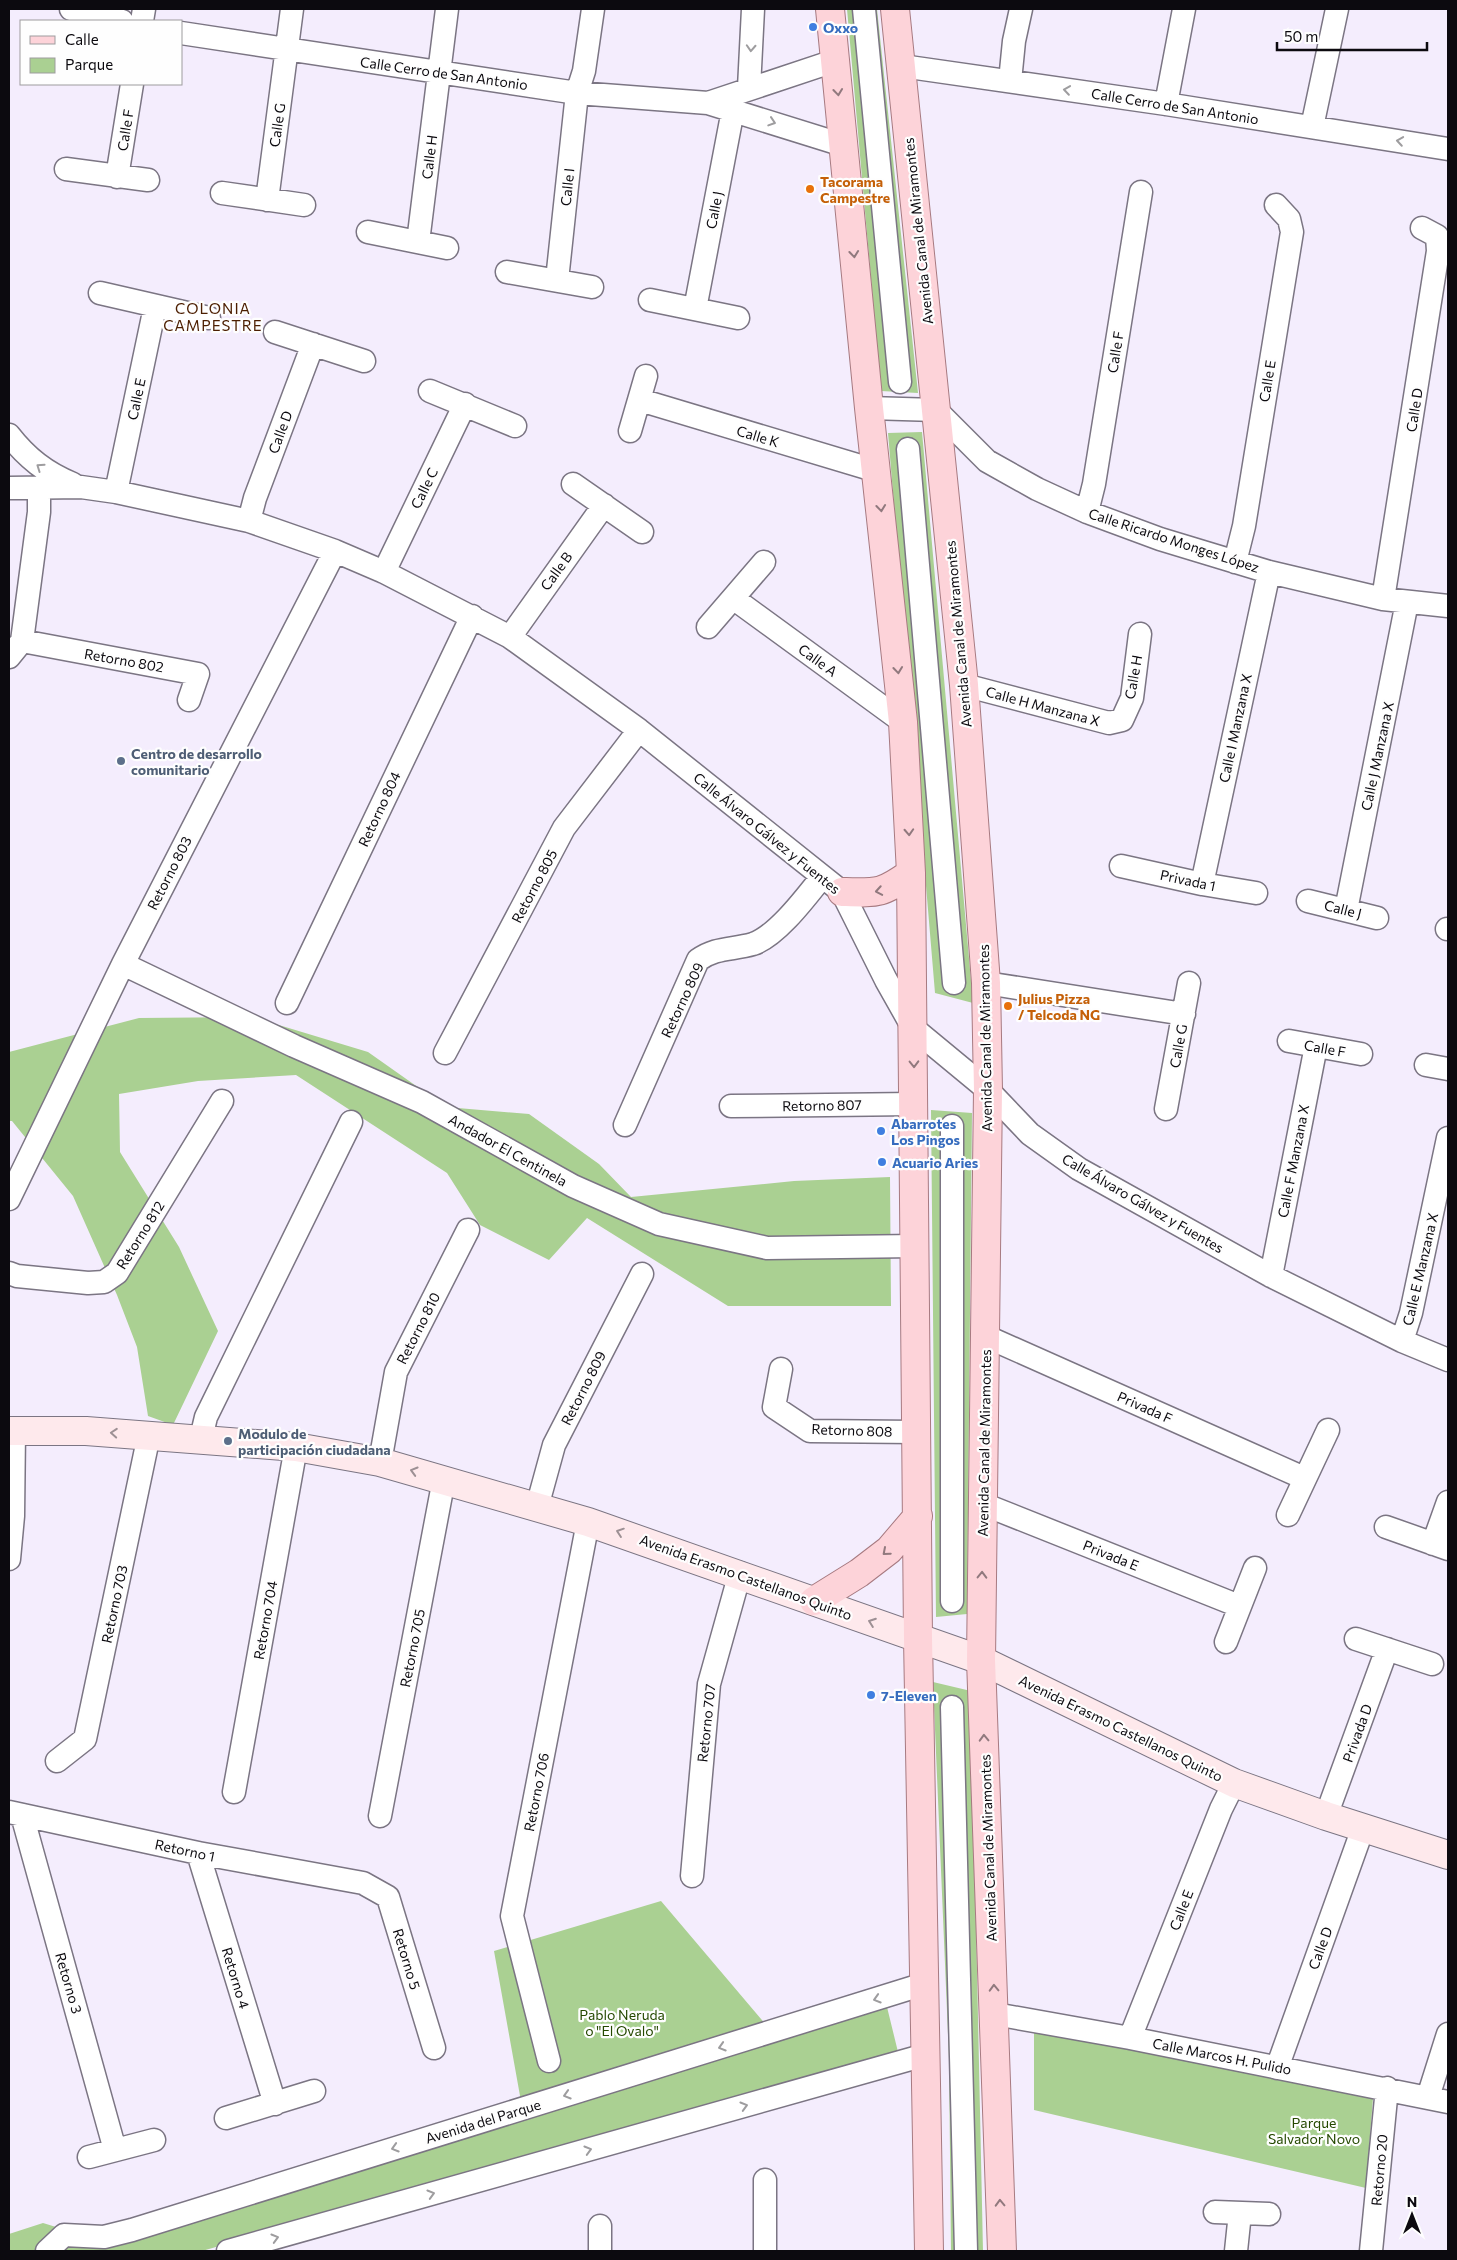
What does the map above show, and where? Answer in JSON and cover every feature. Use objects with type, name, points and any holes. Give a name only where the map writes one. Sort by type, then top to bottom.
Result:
[{"type":"main road","points":[[830,9],[869,408],[903,722],[911,872],[918,1638],[929,2251]]},
{"type":"main road","name":"Avenida Canal de Miramontes","points":[[895,9],[964,685],[986,983],[988,1090],[981,1660],[1002,2251]]},
{"type":"main road","points":[[832,884],[870,893],[888,890],[911,872]]},
{"type":"main road","points":[[814,1601],[859,1573],[889,1550],[918,1516]]},
{"type":"street","points":[[71,9],[118,20]]},
{"type":"street","name":"Calle G","points":[[267,200],[292,9]]},
{"type":"street","name":"Calle H","points":[[418,242],[447,9]]},
{"type":"street","name":"Calle I","points":[[556,280],[577,93],[584,71],[593,9]]},
{"type":"street","points":[[749,88],[753,9]]},
{"type":"street","points":[[864,9],[900,382]]},
{"type":"street","points":[[1010,81],[1014,40],[1022,9]]},
{"type":"street","points":[[1166,104],[1184,9]]},
{"type":"street","points":[[1312,127],[1337,9]]},
{"type":"street","name":"Calle Cerro de San Antonio","points":[[182,33],[577,93],[708,103],[843,145]]},
{"type":"street","name":"Calle Cerro de San Antonio","points":[[708,103],[834,61]]},
{"type":"street","name":"Calle Cerro de San Antonio","points":[[902,66],[1166,104],[1448,149]]},
{"type":"street","name":"Calle F","points":[[117,177],[132,85]]},
{"type":"street","name":"Calle J","points":[[695,309],[733,110]]},
{"type":"street","points":[[66,169],[148,180]]},
{"type":"street","name":"Calle F","points":[[1087,512],[1094,484],[1141,192]]},
{"type":"street","points":[[222,193],[304,205]]},
{"type":"street","name":"Calle E","points":[[1235,562],[1244,526],[1292,232],[1289,219],[1276,205]]},
{"type":"street","name":"Calle D","points":[[1383,599],[1438,251],[1437,236],[1422,228]]},
{"type":"street","points":[[368,232],[447,248]]},
{"type":"street","points":[[507,272],[592,287]]},
{"type":"street","points":[[100,293],[154,307],[209,318]]},
{"type":"street","points":[[650,300],[738,318]]},
{"type":"street","name":"Calle E","points":[[116,492],[154,307]]},
{"type":"street","points":[[275,332],[364,361]]},
{"type":"street","name":"Calle D","points":[[249,521],[255,498],[313,344]]},
{"type":"street","points":[[630,431],[646,376]]},
{"type":"street","points":[[430,392],[465,404],[515,426]]},
{"type":"street","name":"Calle K","points":[[640,400],[877,471]]},
{"type":"street","name":"Calle C","points":[[384,572],[465,404]]},
{"type":"street","points":[[869,408],[936,410]]},
{"type":"street","name":"Calle Ricardo Monges López","points":[[936,410],[987,461],[1037,489],[1087,512],[1160,539],[1269,572],[1383,599],[1448,606]]},
{"type":"street","points":[[9,435],[30,459],[41,468],[81,487]]},
{"type":"street","points":[[908,449],[954,983]]},
{"type":"street","points":[[573,484],[642,532]]},
{"type":"street","name":"Retorno 802","points":[[39,487],[39,512],[15,649],[198,674],[189,700]]},
{"type":"street","name":"Calle Álvaro Gálvez y Fuentes","points":[[9,488],[81,487],[116,492],[249,521],[334,551],[384,572],[510,637],[639,730],[832,884],[913,1028],[988,1090],[1030,1134],[1079,1169],[1271,1276],[1402,1341],[1448,1360]]},
{"type":"street","name":"Calle B","points":[[510,637],[604,505]]},
{"type":"street","name":"Retorno 803","points":[[9,1198],[123,964],[334,551]]},
{"type":"street","points":[[708,627],[764,562]]},
{"type":"street","name":"Calle I Manzana X","points":[[1202,884],[1269,572]]},
{"type":"street","name":"Calle A","points":[[733,598],[903,722]]},
{"type":"street","name":"Calle J Manzana X","points":[[1346,910],[1407,602]]},
{"type":"street","name":"Retorno 804","points":[[287,1003],[472,616]]},
{"type":"street","name":"Calle H","points":[[1122,720],[1132,698],[1140,634]]},
{"type":"street","name":"Calle H Manzana X","points":[[964,685],[1109,723],[1122,720]]},
{"type":"street","name":"Retorno 805","points":[[445,1053],[564,828],[639,730]]},
{"type":"street","name":"Privada 1","points":[[1121,866],[1256,894]]},
{"type":"street","name":"Retorno 809","points":[[625,1125],[698,960],[709,952],[754,943],[768,935],[797,906],[832,884]]},
{"type":"street","name":"Calle J","points":[[1308,901],[1377,918]]},
{"type":"street","name":"Andador El Centinela","points":[[123,964],[294,1046],[422,1102],[573,1186],[659,1224],[767,1248],[915,1246]]},
{"type":"street","points":[[986,983],[1184,1014]]},
{"type":"street","name":"Calle G","points":[[1166,1109],[1189,983]]},
{"type":"street","name":"Calle F","points":[[1289,1041],[1361,1054]]},
{"type":"street","name":"Calle F Manzana X","points":[[1271,1276],[1316,1046]]},
{"type":"street","points":[[1426,1065],[1448,1069]]},
{"type":"street","name":"Retorno 812","points":[[9,1273],[17,1276],[88,1283],[104,1282],[117,1273],[222,1101]]},
{"type":"street","name":"Retorno 807","points":[[731,1106],[914,1104]]},
{"type":"street","points":[[201,1438],[206,1417],[351,1122]]},
{"type":"street","points":[[952,1126],[952,1601]]},
{"type":"street","name":"Calle E Manzana X","points":[[1402,1341],[1411,1313],[1448,1138]]},
{"type":"street","name":"Retorno 810","points":[[380,1462],[396,1372],[468,1230]]},
{"type":"street","name":"Retorno 809","points":[[537,1507],[554,1445],[642,1274]]},
{"type":"street","name":"Privada F","points":[[985,1336],[1304,1478]]},
{"type":"street","name":"Retorno 808","points":[[781,1369],[774,1407],[810,1431],[916,1432]]},
{"type":"street","points":[[1288,1515],[1328,1430]]},
{"type":"street","points":[[9,1558],[13,1516],[12,1431]]},
{"type":"street","name":"Avenida Erasmo Castellanos Quinto","points":[[12,1431],[86,1431],[201,1438],[296,1447],[380,1462],[444,1479],[588,1522],[981,1660],[1234,1783],[1326,1816],[1448,1855]]},
{"type":"street","name":"Retorno 703","points":[[57,1761],[85,1740],[148,1435]]},
{"type":"street","name":"Retorno 704","points":[[234,1792],[296,1447]]},
{"type":"street","name":"Retorno 705","points":[[380,1816],[444,1479]]},
{"type":"street","points":[[1386,1527],[1441,1546],[1448,1502]]},
{"type":"street","name":"Privada E","points":[[983,1504],[1239,1606]]},
{"type":"street","name":"Retorno 706","points":[[549,2061],[512,1916],[588,1522]]},
{"type":"street","points":[[1226,1642],[1255,1568]]},
{"type":"street","name":"Retorno 707","points":[[692,1876],[709,1684],[740,1574]]},
{"type":"street","points":[[1356,1639],[1432,1664]]},
{"type":"street","name":"Privada D","points":[[1326,1816],[1387,1649]]},
{"type":"street","points":[[952,1707],[966,2251]]},
{"type":"street","name":"Calle E","points":[[1130,2038],[1221,1809],[1234,1783]]},
{"type":"street","name":"Retorno 1","points":[[15,1814],[198,1853],[363,1883]]},
{"type":"street","name":"Retorno 3","points":[[15,1814],[115,2150]]},
{"type":"street","name":"Calle D","points":[[1277,2068],[1363,1828]]},
{"type":"street","name":"Retorno 4","points":[[198,1853],[275,2104]]},
{"type":"street","name":"Retorno 5","points":[[363,1883],[388,1897],[434,2048]]},
{"type":"street","name":"Avenida del Parque","points":[[47,2251],[64,2235],[104,2237],[132,2230],[924,1984]]},
{"type":"street","name":"Calle Marcos H. Pulido","points":[[995,2014],[1130,2038],[1387,2088],[1438,2100]]},
{"type":"street","points":[[1438,2100],[1448,2034]]},
{"type":"street","points":[[228,2251],[925,2055]]},
{"type":"street","name":"Retorno 20","points":[[1371,2251],[1387,2088]]},
{"type":"street","points":[[226,2118],[314,2091]]},
{"type":"street","points":[[89,2157],[154,2140]]},
{"type":"street","points":[[765,2180],[765,2251]]},
{"type":"street","points":[[1215,2212],[1269,2214]]},
{"type":"street","points":[[1236,2251],[1240,2213]]},
{"type":"street","points":[[600,2226],[600,2251]]},
{"type":"green space","points":[[847,9],[877,9],[918,393],[881,391]]},
{"type":"green space","points":[[922,432],[973,1003],[935,993],[888,433]]},
{"type":"green space","points":[[252,1017],[368,1052],[446,1107],[529,1114],[599,1164],[631,1197],[794,1181],[890,1177],[891,1306],[728,1306],[587,1218],[549,1260],[480,1225],[447,1173],[296,1075],[198,1081],[119,1094],[120,1152],[179,1247],[218,1331],[173,1425],[148,1416],[137,1347],[117,1295],[73,1196],[12,1121],[9,1121],[9,1052],[139,1018]]},
{"type":"green space","points":[[931,1110],[972,1113],[967,1614],[936,1617]]},
{"type":"green space","points":[[933,1682],[971,1691],[983,2251],[951,2251],[949,2058]]},
{"type":"green space","name":"Pablo Neruda o \"El Ovalo\"","points":[[661,1901],[778,2039],[887,2007],[898,2052],[202,2251],[9,2251],[9,2234],[43,2223],[105,2242],[524,2118],[494,1951]]},
{"type":"green space","name":"Parque Salvador Novo","points":[[1034,2023],[1373,2098],[1366,2188],[1034,2110]]},
{"type":"place","name":"Oxxo","points":[[813,27]]},
{"type":"place","name":"Tacorama Campestre","points":[[810,189]]},
{"type":"place","name":"Centro de desarrollo comunitario","points":[[121,761]]},
{"type":"place","name":"Julius Pizza / Telcoda NG","points":[[1008,1006]]},
{"type":"place","name":"Abarrotes Los Pingos","points":[[881,1131]]},
{"type":"place","name":"Acuario Aries","points":[[882,1162]]},
{"type":"place","name":"Modulo de participación ciudadana","points":[[228,1441]]},
{"type":"place","name":"7-Eleven","points":[[871,1695]]},
{"type":"district","name":"COLONIA CAMPESTRE","points":[[213,316]]}]
